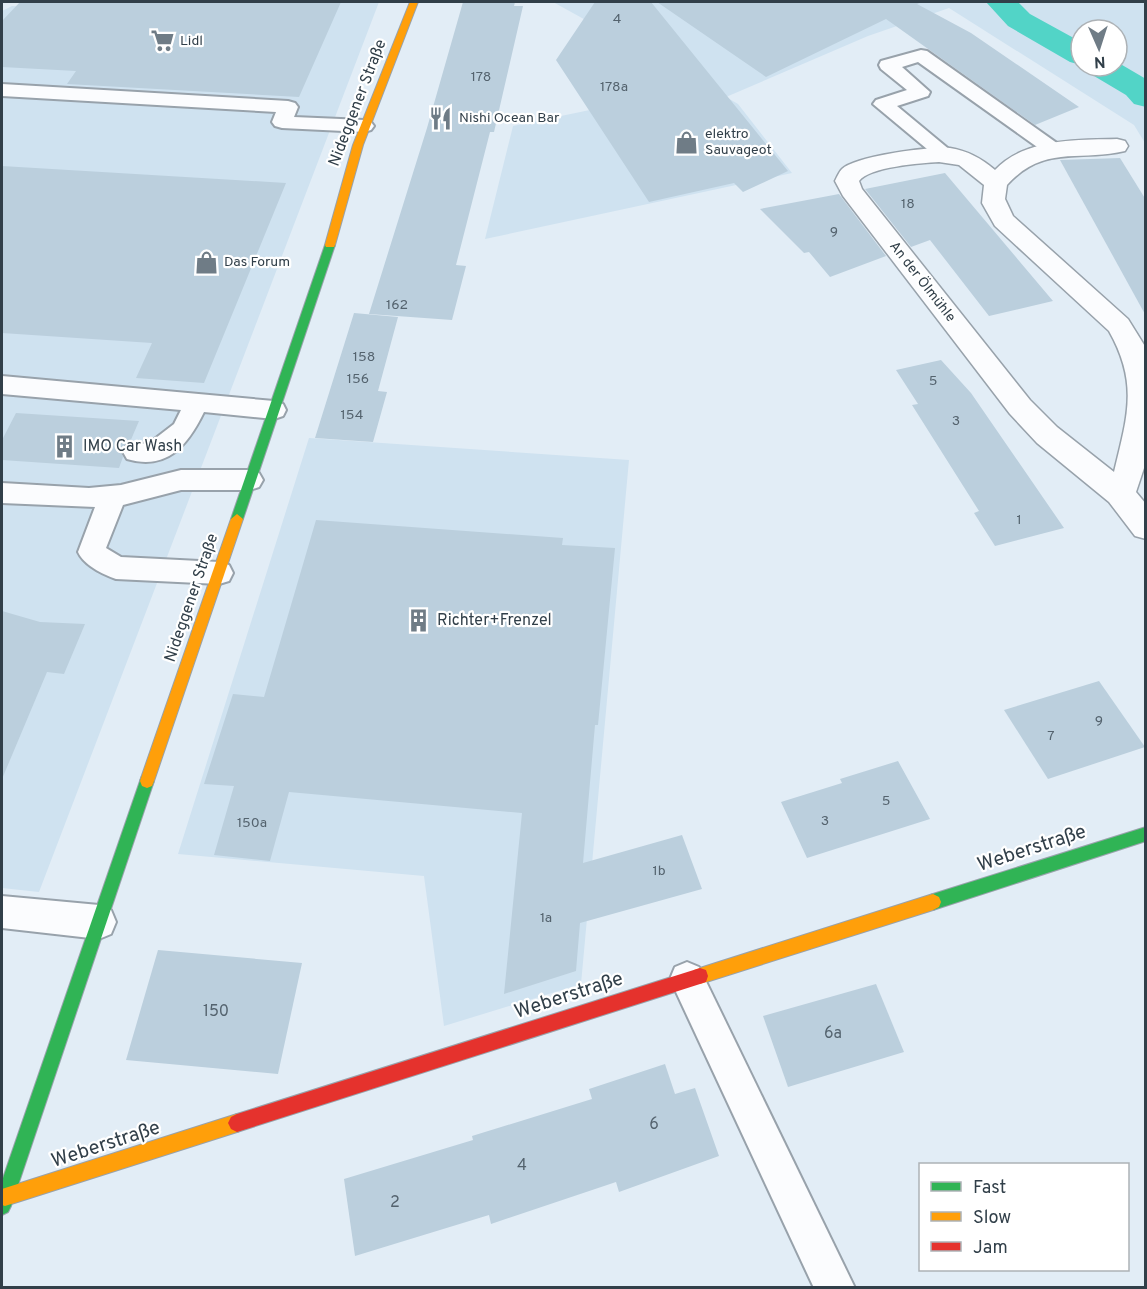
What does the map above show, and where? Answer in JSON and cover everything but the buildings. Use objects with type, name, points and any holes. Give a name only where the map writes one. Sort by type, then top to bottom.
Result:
[{"type":"main road","name":"Nideggener Straße","points":[[3,1202],[331,243],[346,182],[361,136],[414,2]]},
{"type":"main road","name":"Weberstraße","points":[[3,1202],[687,979],[1146,834]]},
{"type":"street","points":[[1117,146],[1054,150],[1020,159],[1005,171],[996,183],[991,196],[1004,221],[1119,325],[1134,351],[1143,389],[1143,410],[1127,479],[1120,494]]},
{"type":"street","points":[[946,155],[962,158],[996,183]]},
{"type":"street","name":"An der Ölmühle","points":[[946,155],[860,168],[850,174],[847,181],[851,191],[1020,407],[1047,435],[1120,494],[1146,527]]},
{"type":"lane","points":[[946,155],[883,104],[921,92],[888,65],[921,55],[1054,150]]},
{"type":"lane","points":[[2,90],[288,107],[279,131],[361,136]]},
{"type":"lane","points":[[2,385],[274,410]]},
{"type":"lane","points":[[136,452],[153,454],[183,430],[197,402]]},
{"type":"lane","points":[[2,493],[89,498],[113,496],[181,480],[250,480]]},
{"type":"lane","points":[[113,496],[91,552],[101,560],[116,567],[219,573]]},
{"type":"lane","points":[[2,912],[99,922]]},
{"type":"lane","points":[[687,979],[836,1287]]},
{"type":"shaded area","points":[[64,2],[379,2],[39,892],[2,888],[2,11],[12,6],[58,9]]},
{"type":"shaded area","points":[[553,2],[1145,2],[1145,143],[1134,125],[949,8],[868,36],[726,97],[738,104],[792,173],[485,239],[513,126],[705,86]]},
{"type":"shaded area","points":[[309,438],[629,460],[581,984],[444,1026],[424,876],[178,854]]},
{"type":"waterway","points":[[1001,2],[1019,20],[1069,48]]},
{"type":"waterway","points":[[1121,78],[1138,88],[1146,97]]},
{"type":"traffic: fast","points":[[237,519],[330,245]]},
{"type":"traffic: fast","points":[[2,1206],[147,781]]},
{"type":"traffic: fast","points":[[933,902],[1146,834]]},
{"type":"traffic: slow","points":[[330,245],[358,145],[414,2]]},
{"type":"traffic: slow","points":[[147,781],[237,519]]},
{"type":"traffic: slow","points":[[700,976],[933,902]]},
{"type":"traffic: slow","points":[[5,1197],[237,1123]]},
{"type":"traffic: jam","points":[[237,1123],[700,976]]},
{"type":"place","name":"Lidl","points":[[162,41]]},
{"type":"place","name":"Nishi Ocean Bar","points":[[441,118]]},
{"type":"place","name":"elektro Sauvageot","points":[[687,142]]},
{"type":"place","name":"Das Forum","points":[[206,262]]},
{"type":"place","name":"IMO Car Wash","points":[[65,447]]},
{"type":"place","name":"Richter+Frenzel","points":[[419,621]]}]
